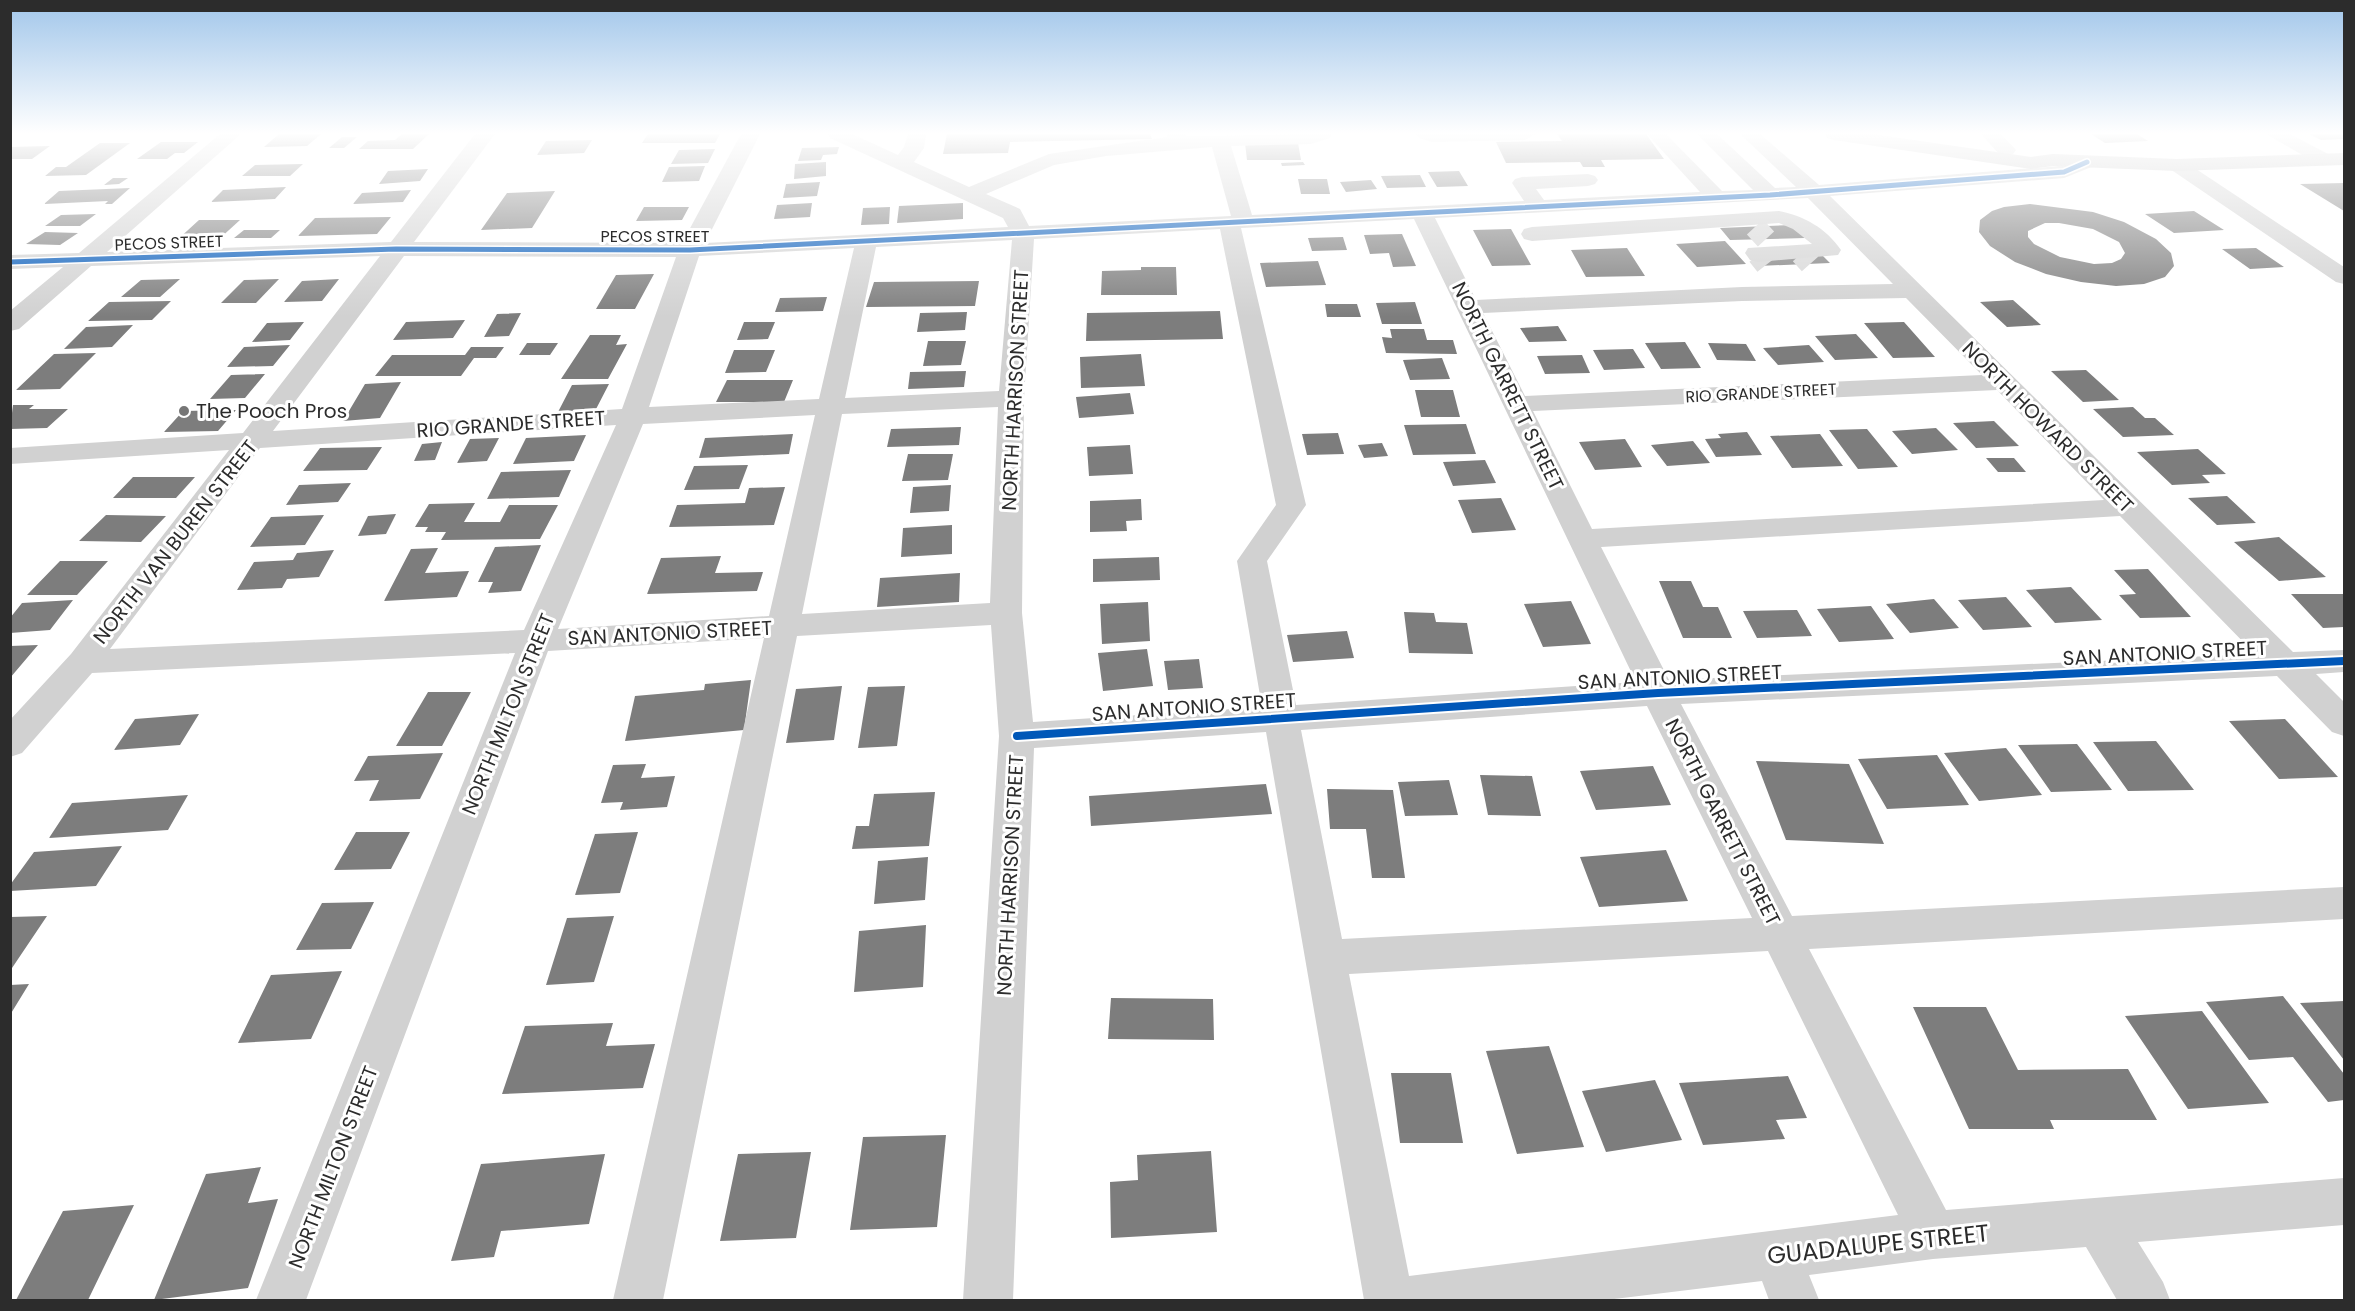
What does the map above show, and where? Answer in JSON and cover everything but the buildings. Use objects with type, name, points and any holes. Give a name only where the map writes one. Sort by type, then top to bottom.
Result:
[{"type":"street","points":[[10,324],[159,195]]},
{"type":"street","name":"NORTH VAN BUREN STREET","points":[[10,744],[83,662],[254,441],[438,195]]},
{"type":"street","name":"NORTH MILTON STREET","points":[[281,1300],[536,641],[633,416],[690,250],[718,195]]},
{"type":"street","points":[[972,195],[1012,214],[1023,235]]},
{"type":"street","points":[[1231,195],[1291,506],[1252,561],[1389,1300]]},
{"type":"street","points":[[1530,195],[1537,205]]},
{"type":"street","name":"PECOS STREET","points":[[10,262],[396,249],[690,250],[1023,235],[1236,221],[1766,195]]},
{"type":"street","name":"NORTH HOWARD STREET","points":[[1817,195],[2344,723]]},
{"type":"street","points":[[2222,195],[2344,277]]},
{"type":"street","points":[[1721,197],[1780,253]]},
{"type":"street","points":[[1652,200],[1672,225]]},
{"type":"street","name":"NORTH GARRETT STREET","points":[[1422,213],[1518,404],[1658,693],[1933,1235]]},
{"type":"street","points":[[1532,234],[1672,225],[1852,274],[1805,226],[1792,219],[1780,253]]},
{"type":"street","name":"NORTH HARRISON STREET","points":[[988,1300],[1017,735],[1006,612],[1011,398],[1023,235]]},
{"type":"street","points":[[638,1300],[866,242]]},
{"type":"street","points":[[1742,294],[1728,278],[1780,253],[1872,250]]},
{"type":"street","points":[[1469,307],[1742,294],[1912,291]]},
{"type":"street","name":"RIO GRANDE STREET","points":[[1518,404],[2004,382]]},
{"type":"street","name":"RIO GRANDE STREET","points":[[10,456],[633,416],[1011,398]]},
{"type":"street","points":[[1583,539],[2129,507]]},
{"type":"street","name":"SAN ANTONIO STREET","points":[[83,662],[536,641],[1006,612]]},
{"type":"street","name":"SAN ANTONIO STREET","points":[[1017,735],[1658,693],[2344,661]]},
{"type":"street","points":[[1325,958],[2344,903]]},
{"type":"street","name":"GUADALUPE STREET","points":[[1412,1300],[1933,1235],[2344,1202]]},
{"type":"street","points":[[2098,1222],[2145,1300]]},
{"type":"street","points":[[1776,1255],[1794,1300]]},
{"type":"tunnel","points":[[1755,227],[1766,239]]},
{"type":"tunnel","points":[[1801,254],[1810,264]]},
{"type":"tunnel","points":[[1758,255],[1766,265]]},
{"type":"cycle path","points":[[10,262],[396,249],[690,250],[1766,195]]},
{"type":"cycle path","points":[[1017,736],[1658,693],[2344,661]]},
{"type":"place","name":"The Pooch Pros","points":[[184,411]]}]
